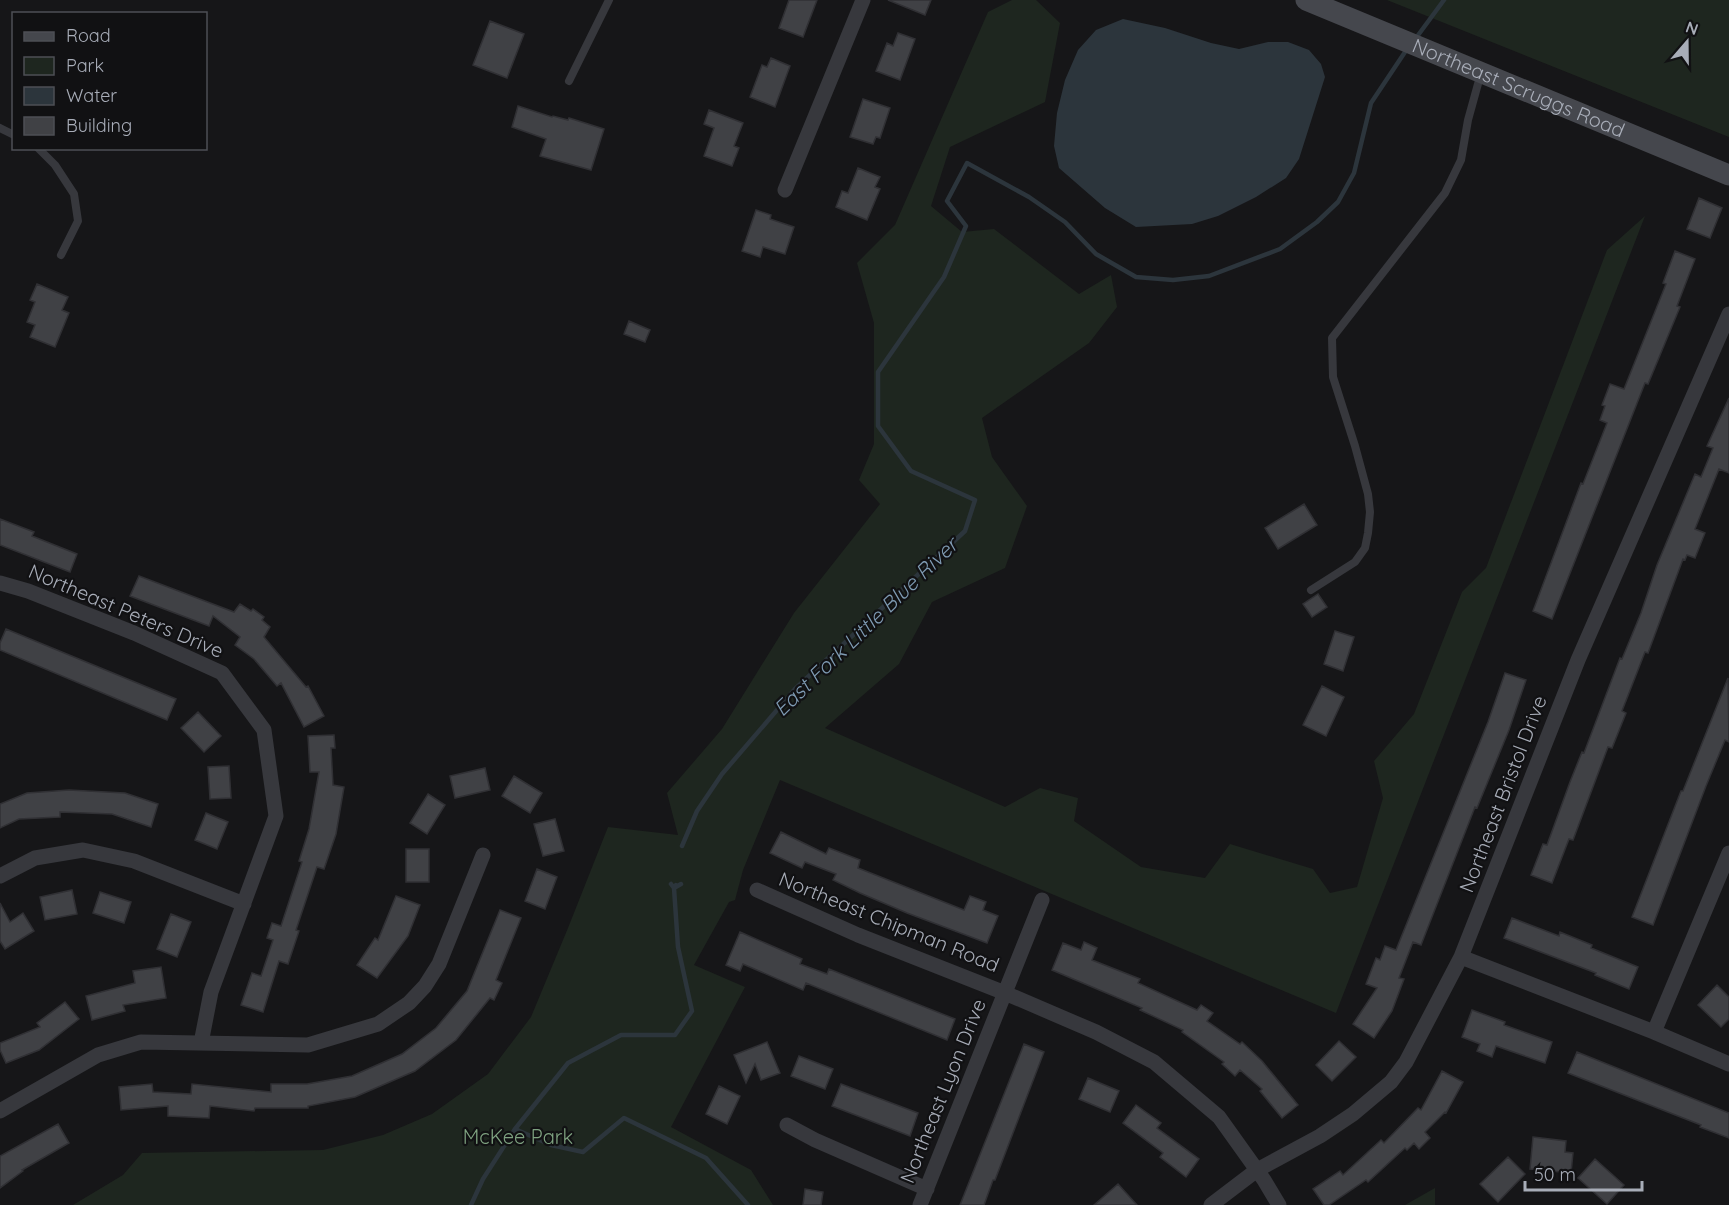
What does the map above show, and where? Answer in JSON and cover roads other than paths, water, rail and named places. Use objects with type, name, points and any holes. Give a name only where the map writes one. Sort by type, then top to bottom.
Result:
[{"type":"street","points":[[785,190],[863,0]]},
{"type":"street","name":"Northeast Scruggs Road","points":[[1306,0],[1729,175]]},
{"type":"street","name":"Northeast Bristol Drive","points":[[1211,1205],[1257,1170],[1320,1136],[1353,1114],[1391,1082],[1406,1062],[1461,957],[1578,660],[1729,314]]},
{"type":"street","name":"Northeast Peters Drive","points":[[0,583],[28,591],[134,633],[222,673],[264,730],[276,816],[211,992],[201,1043]]},
{"type":"street","points":[[0,876],[35,858],[83,850],[134,861],[244,904]]},
{"type":"street","points":[[1654,1032],[1729,853]]},
{"type":"street","points":[[0,1111],[98,1055],[141,1042],[308,1045],[378,1024],[409,1003],[425,986],[439,964],[483,855]]},
{"type":"street","name":"Northeast Chipman Road","points":[[757,890],[858,935],[1096,1032],[1154,1062],[1219,1117],[1279,1205]]},
{"type":"street","name":"Northeast Chipman Road","points":[[1005,993],[1042,900]]},
{"type":"street","points":[[1461,957],[1654,1032],[1729,1064]]},
{"type":"street","name":"Northeast Lyon Drive","points":[[920,1205],[1005,993]]},
{"type":"street","points":[[787,1125],[815,1140],[927,1189]]},
{"type":"lane","points":[[569,81],[609,0]]},
{"type":"lane","points":[[1311,590],[1355,562],[1365,548],[1370,512],[1368,494],[1355,446],[1333,377],[1332,338],[1445,193],[1461,160],[1468,120],[1481,72]]},
{"type":"lane","points":[[40,150],[55,165],[74,194],[78,221],[60,255]]},
{"type":"water","points":[[1123,19],[1165,28],[1211,43],[1239,49],[1268,42],[1288,42],[1309,50],[1321,64],[1325,77],[1299,159],[1286,178],[1256,197],[1218,216],[1192,224],[1136,227],[1105,208],[1059,168],[1054,146],[1057,113],[1065,80],[1078,50],[1096,30]]},
{"type":"waterway","name":"East Fork Little Blue River","points":[[1416,38],[1444,0]]},
{"type":"waterway","name":"East Fork Little Blue River","points":[[682,846],[697,811],[722,774],[795,689],[965,531],[975,500],[911,471],[878,426],[878,372],[944,277],[966,226],[947,201],[967,163],[1029,197],[1065,222],[1096,254],[1136,277],[1173,280],[1209,276],[1280,249],[1317,222],[1338,202],[1354,173],[1371,103],[1407,49]]},
{"type":"waterway","name":"East Fork Little Blue River","points":[[671,884],[674,888],[681,884]]},
{"type":"waterway","name":"East Fork Little Blue River","points":[[471,1205],[483,1179],[515,1129],[568,1063],[621,1035],[675,1035],[692,1011],[678,947],[674,888],[676,885]]},
{"type":"waterway","points":[[515,1129],[551,1145],[583,1152],[624,1118],[706,1158],[748,1205]]},
{"type":"park label","name":"McKee Park","points":[[518,1137]]}]
